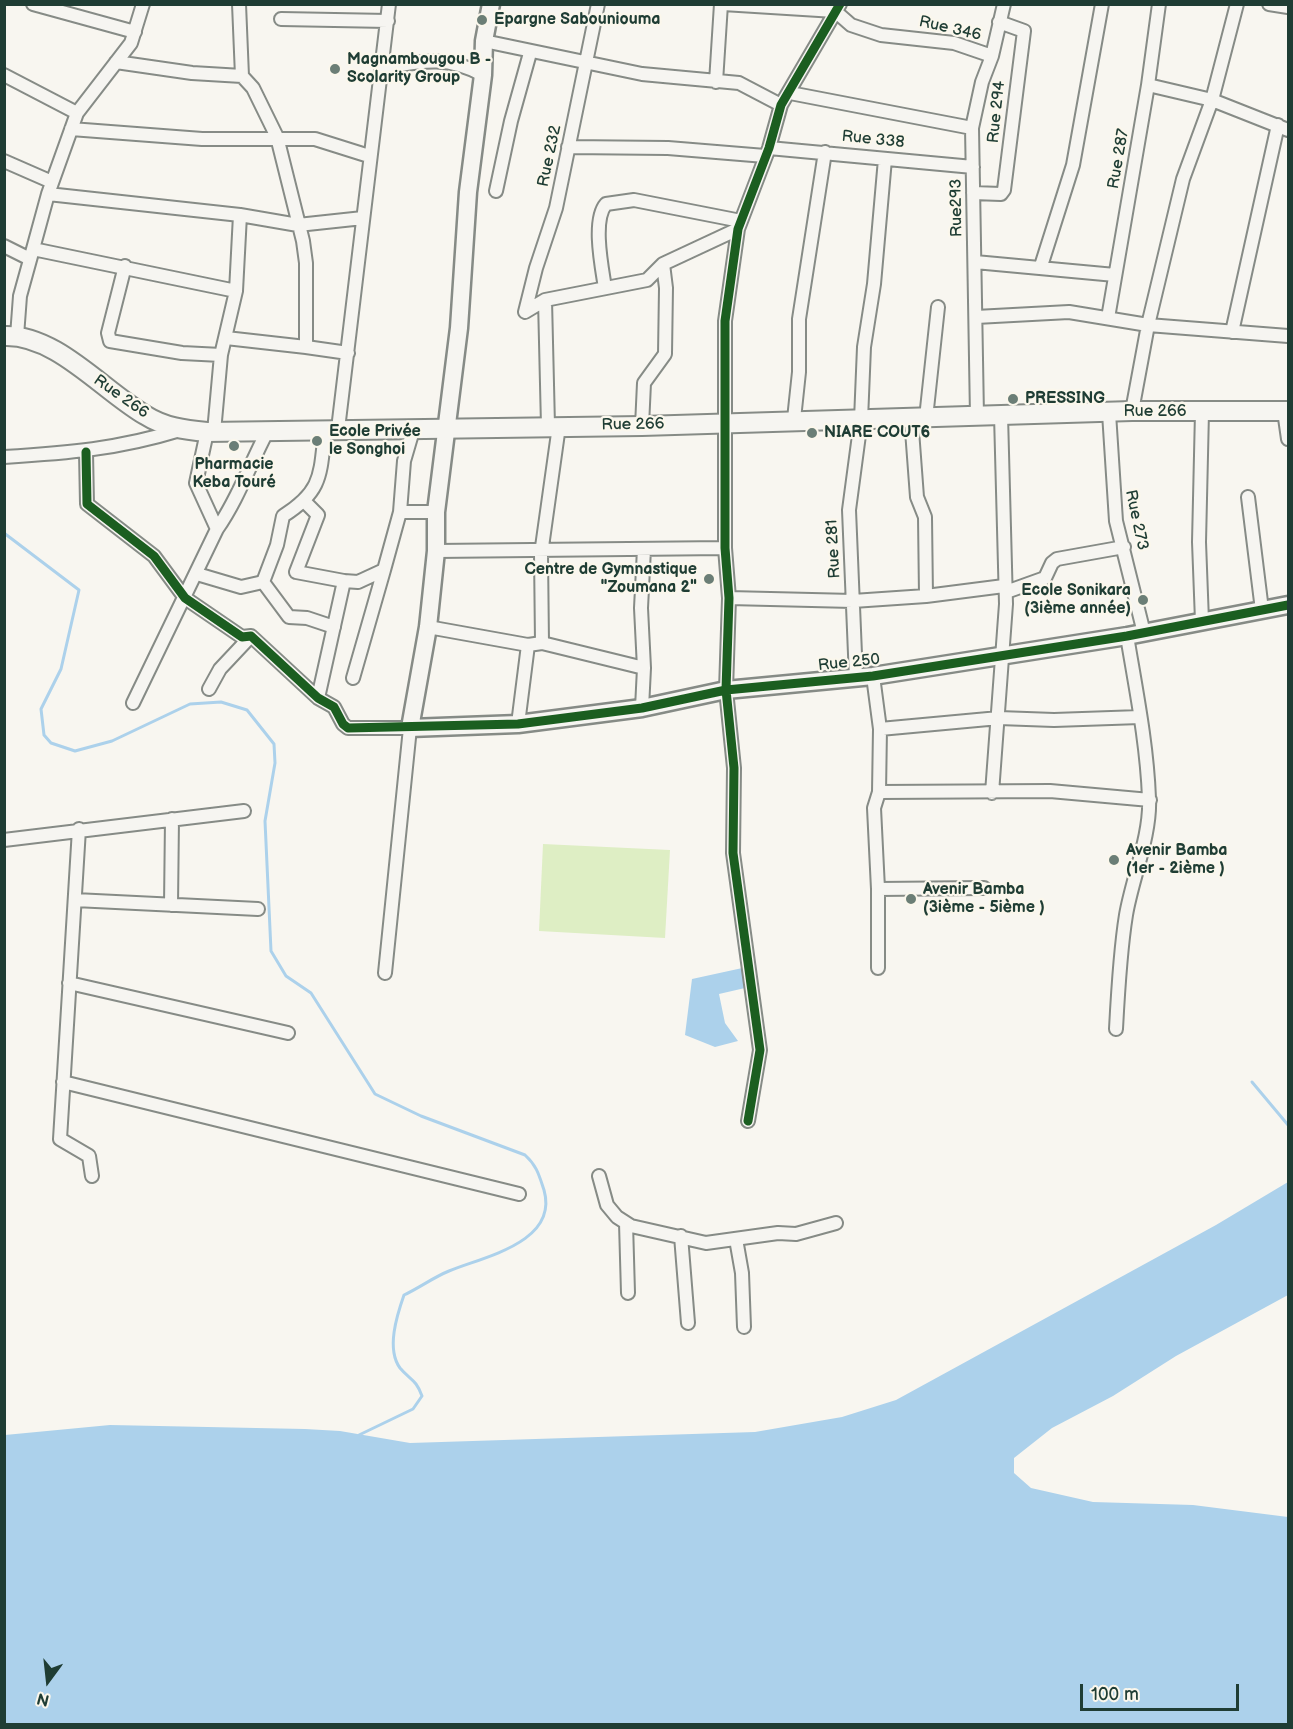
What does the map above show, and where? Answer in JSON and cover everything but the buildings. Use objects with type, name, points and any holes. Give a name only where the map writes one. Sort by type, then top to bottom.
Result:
[{"type":"main road","name":"Rue 266","points":[[11,336],[34,341],[70,361],[143,414],[180,430],[210,432],[414,427],[642,426],[794,419],[861,420],[1132,411],[1286,411]]},
{"type":"street","points":[[33,4],[135,32]]},
{"type":"street","points":[[11,336],[48,194],[77,113],[116,62],[135,32],[143,4]]},
{"type":"street","points":[[239,4],[242,76],[253,88],[277,137],[306,263],[306,347]]},
{"type":"street","points":[[263,582],[277,545],[283,516],[305,502],[320,476],[348,353],[369,156],[384,68],[389,4]]},
{"type":"street","points":[[385,972],[410,728],[428,627],[436,551],[436,512],[459,328],[468,192],[483,75],[484,41],[491,4]]},
{"type":"street","name":"Rue 232","points":[[545,300],[525,312],[536,268],[556,208],[588,64],[598,4]]},
{"type":"street","points":[[716,82],[722,4],[838,8],[781,105],[767,152],[740,225],[724,321],[725,548],[729,598],[726,690],[734,768],[733,853],[760,1050],[748,1121]]},
{"type":"street","name":"Rue293","points":[[977,416],[972,128],[982,82],[992,56],[1004,4]]},
{"type":"street","points":[[1041,266],[1073,165],[1102,4]]},
{"type":"street","name":"Rue 287","points":[[1108,318],[1148,85],[1159,4]]},
{"type":"street","points":[[1132,411],[1148,325],[1183,179],[1212,100],[1237,4]]},
{"type":"street","points":[[1269,4],[1288,8]]},
{"type":"street","name":"Rue 346","points":[[838,8],[851,25],[881,35],[954,43],[992,56]]},
{"type":"street","points":[[281,19],[388,21]]},
{"type":"street","name":"Rue 294","points":[[973,193],[1002,194],[1004,190],[1024,31],[999,22]]},
{"type":"street","points":[[484,41],[530,53],[642,74],[739,83],[781,105]]},
{"type":"street","points":[[496,192],[511,121],[530,53]]},
{"type":"street","points":[[384,68],[432,61],[462,64],[483,75]]},
{"type":"street","points":[[116,62],[192,73],[242,76]]},
{"type":"street","points":[[4,75],[77,113]]},
{"type":"street","points":[[1148,85],[1212,100],[1283,128],[1232,332]]},
{"type":"street","points":[[790,93],[972,128]]},
{"type":"street","points":[[71,129],[202,139],[277,137],[315,139],[369,156]]},
{"type":"street","name":"Rue 338","points":[[568,147],[825,152],[973,166]]},
{"type":"street","points":[[794,419],[799,372],[800,319],[825,152]]},
{"type":"street","name":"Rue 281","points":[[856,678],[849,510],[861,420],[864,347],[874,284],[885,159]]},
{"type":"street","points":[[4,161],[52,182]]},
{"type":"street","points":[[48,194],[240,215],[298,225],[363,218]]},
{"type":"street","points":[[605,288],[599,239],[602,209],[606,204],[634,200],[740,225]]},
{"type":"street","points":[[217,529],[196,483],[210,432],[221,355],[236,291],[240,215]]},
{"type":"street","points":[[542,643],[542,550],[553,426],[545,300],[647,280],[663,264],[740,225]]},
{"type":"street","points":[[4,246],[31,254],[125,267],[236,291]]},
{"type":"street","points":[[975,262],[1041,266],[1115,275]]},
{"type":"street","points":[[642,426],[644,383],[665,354],[666,288],[663,264]]},
{"type":"street","points":[[125,267],[108,333],[110,341],[182,353],[221,355]]},
{"type":"street","points":[[926,596],[925,518],[917,497],[919,418],[938,307]]},
{"type":"street","points":[[976,317],[1069,312],[1148,325],[1288,336]]},
{"type":"street","points":[[226,338],[348,353]]},
{"type":"street","points":[[1286,411],[1288,440]]},
{"type":"street","points":[[1202,412],[1199,542],[1202,621]]},
{"type":"street","name":"Rue 273","points":[[1109,413],[1112,497],[1124,547],[1136,634],[1140,717],[1148,755],[1146,777],[1150,800],[1139,863],[1126,914],[1116,1029]]},
{"type":"street","points":[[992,793],[999,718],[1005,589],[1001,415]]},
{"type":"street","points":[[353,678],[400,512],[404,461],[414,427]]},
{"type":"street","points":[[4,457],[86,452],[136,443],[180,430]]},
{"type":"street","points":[[133,703],[217,529],[231,509],[246,472],[267,432]]},
{"type":"street","points":[[86,452],[87,504],[154,556],[185,598],[242,637],[250,636],[318,698],[334,707],[343,724],[348,728],[410,728]]},
{"type":"street","points":[[1248,497],[1262,610]]},
{"type":"street","points":[[305,502],[318,515],[296,572],[334,582],[358,582],[384,570]]},
{"type":"street","points":[[400,512],[436,512]]},
{"type":"street","points":[[729,598],[853,601],[1005,589],[1045,578],[1052,563],[1057,559],[1124,547]]},
{"type":"street","points":[[436,551],[725,548]]},
{"type":"street","points":[[642,708],[644,668],[641,608],[644,549]]},
{"type":"street","points":[[196,574],[241,587],[263,582]]},
{"type":"street","points":[[318,698],[344,581]]},
{"type":"street","points":[[263,582],[289,618],[307,618],[334,627]]},
{"type":"street","name":"Rue 250","points":[[410,728],[518,724],[642,708],[726,690],[873,676],[1136,634],[1288,605]]},
{"type":"street","points":[[428,627],[528,645],[542,643],[644,668]]},
{"type":"street","points":[[209,689],[220,669],[250,636]]},
{"type":"street","points":[[518,724],[528,645]]},
{"type":"street","points":[[873,676],[880,729],[879,792],[874,808],[878,889],[878,968]]},
{"type":"street","points":[[880,729],[999,718],[1140,717]]},
{"type":"street","points":[[879,792],[1050,791],[1150,800]]},
{"type":"street","points":[[4,840],[79,829],[244,811]]},
{"type":"street","points":[[171,905],[172,819]]},
{"type":"street","points":[[79,829],[60,1139],[89,1156],[92,1176]]},
{"type":"street","points":[[878,889],[984,888]]},
{"type":"street","points":[[75,900],[258,909]]},
{"type":"street","points":[[69,982],[288,1033]]},
{"type":"street","points":[[63,1082],[519,1194]]},
{"type":"street","points":[[599,1176],[607,1205],[626,1223],[716,1243],[778,1233],[796,1234],[836,1223]]},
{"type":"street","points":[[626,1223],[628,1293]]},
{"type":"street","points":[[681,1236],[688,1323]]},
{"type":"street","points":[[736,1239],[742,1273],[744,1327]]},
{"type":"green space","points":[[543,844],[670,850],[665,938],[539,931]]},
{"type":"water","points":[[747,967],[745,988],[719,994],[725,1023],[738,1041],[715,1047],[685,1035],[692,979]]},
{"type":"water","points":[[1288,1182],[1288,1295],[1176,1356],[1113,1396],[1052,1428],[1014,1458],[1014,1473],[1031,1488],[1093,1502],[1193,1505],[1288,1517],[1288,1724],[5,1724],[5,1435],[110,1425],[340,1431],[410,1443],[755,1432],[842,1417],[896,1400],[1216,1225]]},
{"type":"waterway","points":[[4,533],[79,590],[61,669],[41,709],[44,735],[51,743],[75,751],[112,741],[190,704],[221,702],[247,710],[274,744],[275,763],[265,821],[271,951],[286,976],[311,993],[375,1094],[421,1116],[525,1155],[539,1175],[546,1208],[540,1223],[529,1235],[515,1245],[443,1273],[404,1295],[394,1332],[394,1351],[400,1368],[415,1383],[422,1396],[413,1409],[359,1435],[359,1439]]},
{"type":"waterway","points":[[1252,1082],[1288,1125]]},
{"type":"cycle path","points":[[748,1121],[760,1050],[733,853],[734,768],[726,690],[729,598],[725,548],[725,321],[738,229],[769,148],[781,105],[840,4]]},
{"type":"cycle path","points":[[86,452],[87,504],[154,556],[185,598],[242,637],[251,636],[318,698],[334,707],[343,724],[348,728],[518,724],[642,708],[726,690],[873,676],[1127,636],[1288,605]]},
{"type":"place","name":"Epargne Sabouniouma","points":[[482,20]]},
{"type":"place","name":"Magnambougou B - Scolarity Group","points":[[335,69]]},
{"type":"place","name":"PRESSING","points":[[1013,399]]},
{"type":"place","name":"NIARE COUT6","points":[[812,433]]},
{"type":"place","name":"Ecole Privée le Songhoi","points":[[317,441]]},
{"type":"place","name":"Pharmacie Keba Touré","points":[[234,446]]},
{"type":"place","name":"Centre de Gymnastique \"Zoumana 2\"","points":[[709,579]]},
{"type":"place","name":"Ecole Sonikara (3ième année)","points":[[1143,600]]},
{"type":"place","name":"Avenir Bamba (1er - 2ième )","points":[[1114,860]]},
{"type":"place","name":"Avenir Bamba (3ième - 5ième )","points":[[911,899]]}]
